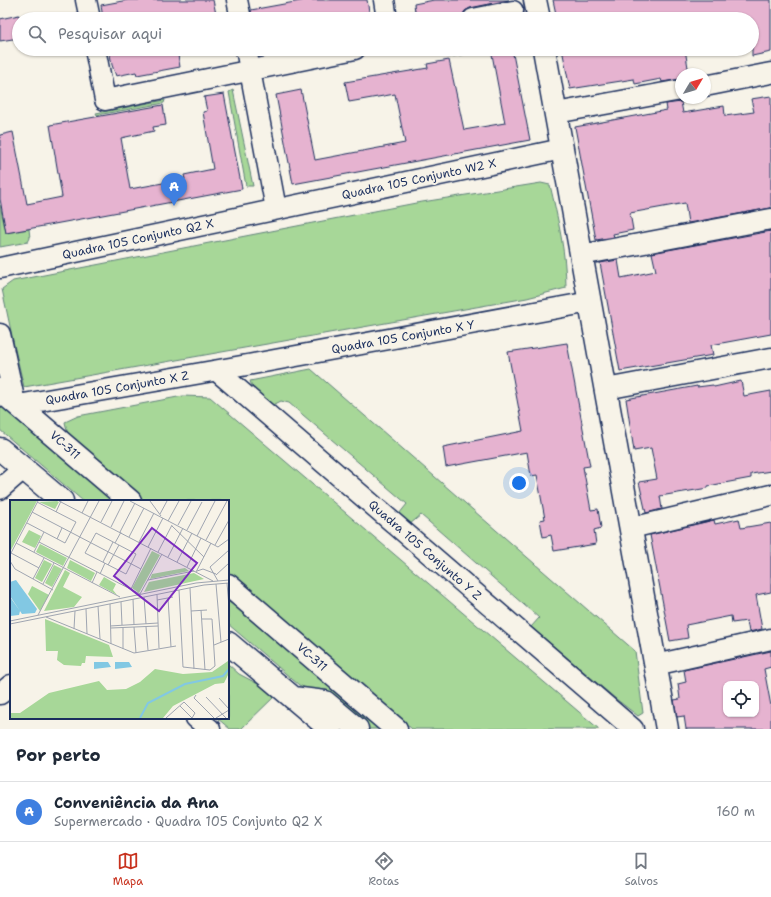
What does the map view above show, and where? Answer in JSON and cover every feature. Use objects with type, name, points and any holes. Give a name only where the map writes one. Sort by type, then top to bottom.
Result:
[{"type":"street","points":[[86,0],[89,12]]},
{"type":"street","points":[[237,0],[239,12]]},
{"type":"street","points":[[384,0],[386,12]]},
{"type":"street","points":[[535,0],[538,12]]},
{"type":"street","points":[[508,12],[513,11]]},
{"type":"street","points":[[96,56],[105,100],[322,56]]},
{"type":"street","points":[[247,56],[276,209]]},
{"type":"street","points":[[545,56],[667,729]]},
{"type":"street","points":[[711,85],[771,73]]},
{"type":"street","points":[[556,113],[675,91]]},
{"type":"street","name":"Quadra 105 Conjunto W2 X","points":[[276,209],[562,149]]},
{"type":"street","name":"Quadra 105 Conjunto Q2 X","points":[[0,268],[276,209]]},
{"type":"street","points":[[581,255],[771,219]]},
{"type":"street","name":"Quadra 105 Conjunto X Y","points":[[216,371],[590,302]]},
{"type":"street","points":[[1,340],[11,399]]},
{"type":"street","points":[[606,389],[771,358]]},
{"type":"street","name":"Quadra 105 Conjunto X Z","points":[[11,399],[216,371]]},
{"type":"street","name":"Quadra 105 Conjunto Y Z","points":[[216,371],[633,729]]},
{"type":"street","name":"VC-311","points":[[11,399],[129,500]]},
{"type":"street","points":[[0,449],[61,500]]},
{"type":"street","points":[[0,489],[23,469]]},
{"type":"street","points":[[631,528],[771,496]]},
{"type":"street","name":"VC-311","points":[[229,586],[396,729]]},
{"type":"street","points":[[655,665],[771,639]]},
{"type":"street","points":[[229,644],[330,729]]},
{"type":"street","points":[[0,694],[10,685]]},
{"type":"street","points":[[293,698],[325,702],[357,729]]},
{"type":"street","points":[[184,729],[196,719]]},
{"type":"street","points":[[198,719],[210,729]]},
{"type":"green space","points":[[233,90],[253,186],[246,186],[229,92]]},
{"type":"green space","points":[[165,100],[164,103],[97,115],[96,113]]},
{"type":"green space","points":[[541,183],[550,185],[559,223],[566,275],[566,288],[527,298],[24,387],[2,289],[13,281],[416,203]]},
{"type":"green space","points":[[0,205],[6,233],[29,229],[30,238],[28,242],[0,247]]},
{"type":"green space","points":[[311,369],[635,651],[643,713],[638,716],[531,627],[539,618],[421,515],[410,524],[403,520],[399,514],[407,504],[289,403],[281,401],[273,405],[256,392],[250,381]]},
{"type":"green space","points":[[183,396],[210,397],[599,729],[412,729],[229,573],[229,500],[144,500],[68,435],[65,422],[78,416]]},
{"type":"green space","points":[[0,404],[112,499],[82,500],[0,430]]},
{"type":"green space","points":[[229,602],[238,606],[381,729],[368,729],[337,703],[299,685],[229,625]]},
{"type":"green space","points":[[229,665],[239,674],[277,694],[241,729],[230,729],[218,719],[229,719]]},
{"type":"building","points":[[128,0],[213,0],[216,12],[102,12],[101,5]]},
{"type":"building","points":[[306,0],[367,0],[369,12],[251,12],[251,10]]},
{"type":"building","points":[[434,0],[509,0],[470,8],[465,12],[415,12],[414,4]]},
{"type":"building","points":[[553,0],[771,0],[771,52],[759,55],[759,12],[556,12]]},
{"type":"building","points":[[12,16],[12,39],[0,41],[0,19]]},
{"type":"building","points":[[110,56],[178,56],[180,67],[137,75],[136,72],[116,76]]},
{"type":"building","points":[[492,56],[513,56],[530,140],[293,184],[276,95],[301,90],[315,160],[405,143],[395,94],[349,102],[345,82],[428,68],[427,64],[449,60],[464,130],[505,123]]},
{"type":"building","points":[[563,56],[686,56],[688,68],[675,68],[675,80],[662,82],[661,79],[635,84],[634,79],[570,89]]},
{"type":"building","points":[[224,94],[242,189],[6,233],[0,199],[0,135],[13,132],[27,204],[62,197],[50,125],[163,105],[166,125],[153,127],[154,131],[121,138],[130,189],[185,179],[184,175],[213,169],[203,112],[207,111],[204,97]]},
{"type":"building","points":[[771,96],[771,208],[688,223],[685,203],[630,213],[633,230],[613,234],[614,237],[596,240],[575,127],[667,110],[666,104],[675,103],[681,104],[683,113],[724,106],[725,116],[754,112],[751,99]]},
{"type":"building","points":[[771,231],[771,334],[711,345],[713,355],[620,371],[600,263],[618,260],[621,278],[656,271],[652,253]]},
{"type":"building","points":[[567,343],[590,466],[583,467],[591,510],[598,509],[601,528],[594,530],[596,544],[554,551],[551,535],[543,537],[540,520],[545,519],[537,475],[531,476],[527,452],[446,467],[443,447],[523,431],[508,352]]},
{"type":"building","points":[[741,381],[744,396],[771,391],[771,471],[751,474],[751,478],[708,486],[708,488],[660,496],[662,509],[646,513],[639,482],[657,479],[651,448],[634,451],[626,399],[697,386],[713,385],[714,387]]},
{"type":"building","points":[[739,519],[741,528],[771,523],[771,592],[756,595],[762,629],[749,632],[747,621],[732,623],[731,616],[686,625],[688,638],[670,641],[650,535],[714,520],[715,524]]},
{"type":"building","points":[[771,651],[771,667],[764,669],[771,706],[771,729],[686,729],[684,716],[677,717],[674,700],[680,699],[678,684],[686,682],[684,670]]},
{"type":"place","name":"Conveniência da Ana","points":[[174,206]]}]
